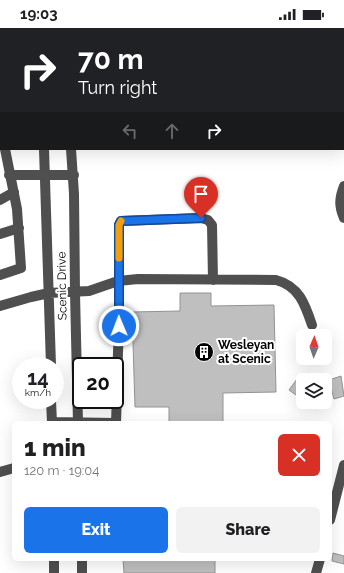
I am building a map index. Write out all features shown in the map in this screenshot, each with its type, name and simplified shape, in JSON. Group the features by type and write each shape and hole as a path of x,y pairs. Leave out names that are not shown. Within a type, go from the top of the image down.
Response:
{"street":[{"path":"0,275 21,268 14,192 5,150"},
{"name":"Scenic Drive","path":"44,150 51,357"},
{"name":"Scenic Drive","path":"71,150 74,175 74,293 78,421"},
{"path":"10,175 74,175"},
{"path":"344,186 339,206 344,218"},
{"path":"0,200 14,192"},
{"path":"118,357 119,225 121,221 126,219 201,218 208,220 212,225 213,280"},
{"path":"0,234 18,228"},
{"path":"0,306 49,293 74,293 89,291 118,281 276,280 287,283 299,296 312,325"},
{"path":"51,409 52,421"},
{"path":"116,409 116,421"},
{"path":"332,512 344,465"},
{"path":"0,472 12,469"},
{"path":"54,561 54,573"},
{"path":"82,561 82,573"},
{"path":"316,573 319,561"}],"building":[{"name":"Wesleyan at Scenic","path":"180,293 211,293 211,306 274,305 276,392 223,393 223,421 169,421 169,407 135,407 132,312 180,311"},
{"path":"341,376 344,396 334,399 332,391 332,379"},
{"path":"296,380 296,395 289,390"},
{"path":"333,553 344,556 344,564 332,561"},
{"path":"123,561 215,561 215,573 124,573"}],"slow traffic":[{"path":"119,258 119,225 121,221"}],"place":[{"name":"Wesleyan at Scenic","path":"204,352"}],"route":[{"path":"119,326 119,225 121,221 126,219 201,218"}]}
